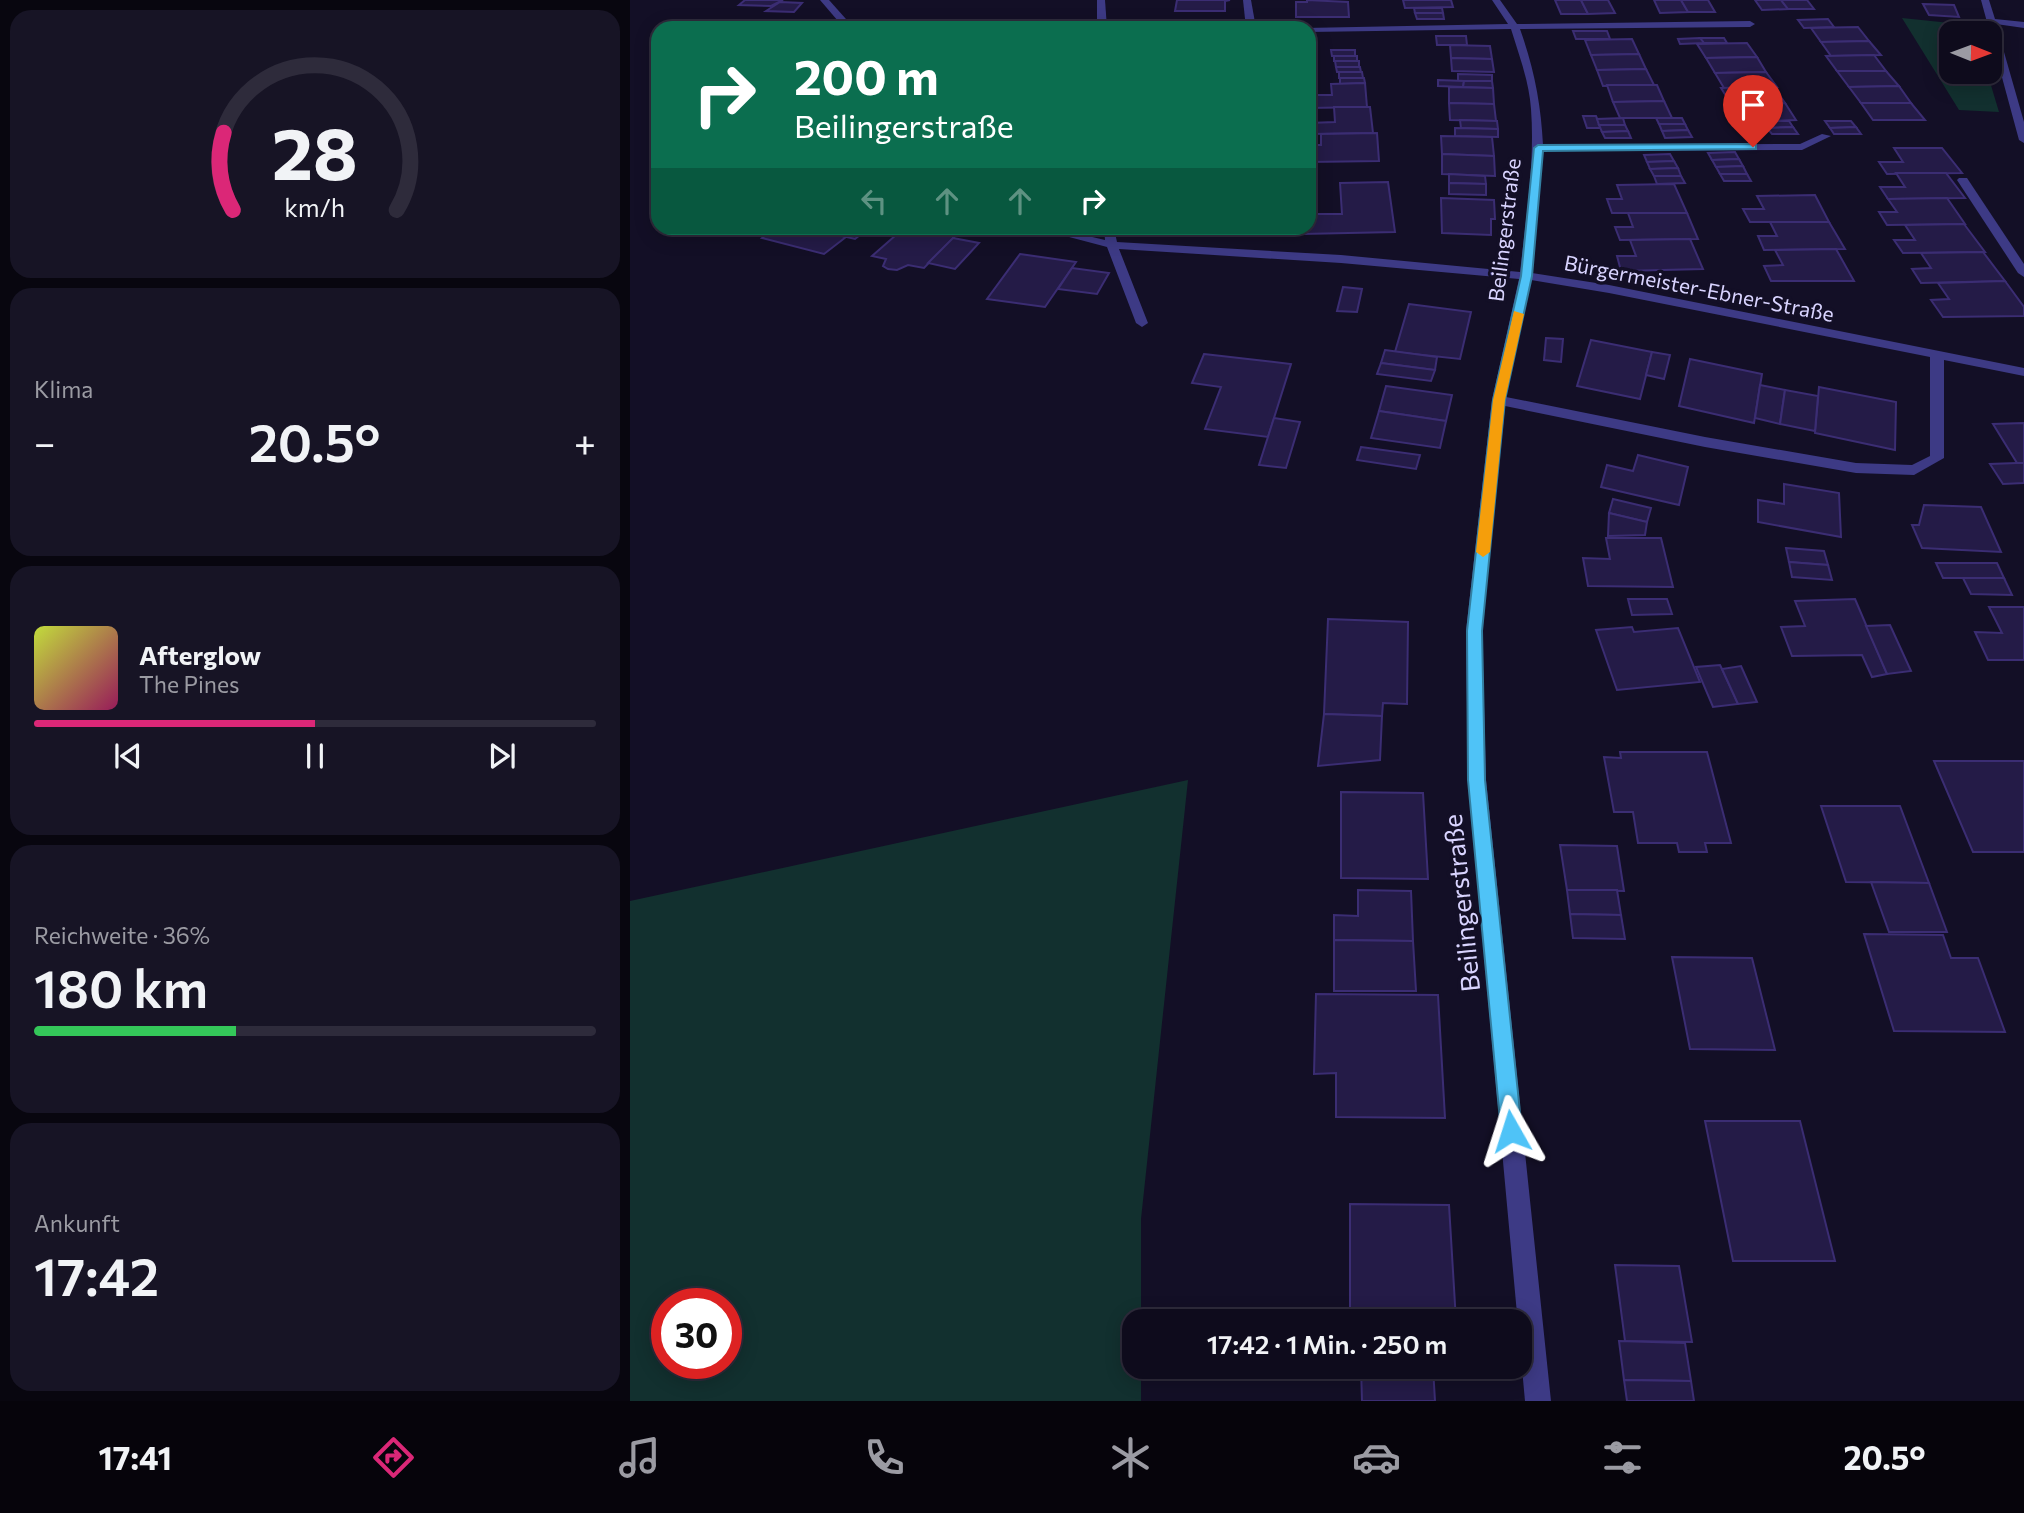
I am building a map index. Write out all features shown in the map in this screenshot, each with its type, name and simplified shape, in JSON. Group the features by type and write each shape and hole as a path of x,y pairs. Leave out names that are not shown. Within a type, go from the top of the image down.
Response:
{"street":[{"path":"824,0 843,21"},
{"path":"1101,0 1102,21"},
{"path":"1247,0 1250,21"},
{"name":"Beilingerstraße","path":"1496,0 1514,26 1528,66 1536,106 1538,148 1526,276 1499,400 1474,631 1477,780 1538,1401"},
{"path":"1985,0 1990,21"},
{"path":"2002,22 2024,25"},
{"path":"1316,29 1750,24"},
{"path":"2002,63 2024,140"},
{"name":"Beilingerstraße","path":"1538,148 1802,147 1826,136"},
{"path":"1963,180 2024,273"},
{"name":"Bürgermeister-Ebner-Straße","path":"1070,235 1112,245 1341,259 1526,276 1609,289 2024,372"},
{"path":"1110,235 1142,323"},
{"path":"1499,400 1705,442 1856,468 1914,470 1937,458 1937,355"}],"green space":[{"path":"1902,18 1939,22 1939,78"},
{"path":"1943,84 1991,84 1999,112 1959,110"},
{"path":"1188,780 1141,1219 1141,1309 1122,1309 1122,1379 1141,1379 1141,1401 630,1401 630,901"}],"building":[{"path":"745,0 783,0 771,6 739,5"},
{"path":"1177,0 1230,0 1225,1 1225,11 1175,11"},
{"path":"1403,0 1451,0 1453,7 1405,8"},
{"path":"1555,0 1581,0 1588,14 1561,14"},
{"path":"1581,0 1608,0 1615,13 1588,14"},
{"path":"1654,0 1681,0 1688,12 1660,13"},
{"path":"1681,0 1708,0 1715,12 1688,12"},
{"path":"1755,0 1781,0 1788,9 1762,10"},
{"path":"1781,0 1807,0 1814,9 1788,9"},
{"path":"780,2 802,3 794,12 766,11"},
{"path":"1296,2 1348,2 1349,17 1296,17"},
{"path":"1923,4 1954,5 1959,17 1929,15"},
{"path":"1414,8 1442,8 1443,13 1415,13"},
{"path":"1415,13 1443,13 1444,19 1417,19"},
{"path":"1828,19 1834,27 1804,28 1798,20"},
{"path":"1858,27 1869,41 1821,42 1811,28"},
{"path":"1573,31 1607,31 1610,39 1576,39"},
{"path":"1436,36 1466,36 1467,45 1437,45"},
{"path":"1700,38 1724,38 1727,43 1704,43"},
{"path":"1700,38 1704,43 1680,44 1678,39"},
{"path":"1632,39 1639,54 1591,55 1585,40"},
{"path":"1869,41 1881,55 1831,56 1821,42"},
{"path":"1747,43 1757,57 1706,58 1697,44"},
{"path":"1450,45 1490,46 1492,59 1451,58"},
{"path":"1331,50 1355,50 1355,56 1332,56"},
{"path":"1639,54 1646,69 1597,70 1591,55"},
{"path":"1874,55 1886,71 1837,71 1826,56"},
{"path":"1334,56 1357,56 1357,61 1334,61"},
{"path":"1757,57 1766,72 1715,73 1706,58"},
{"path":"1451,58 1492,59 1494,72 1452,71"},
{"path":"1335,61 1359,61 1359,67 1336,67"},
{"path":"1336,67 1360,67 1361,72 1337,72"},
{"path":"1646,69 1654,85 1603,86 1597,70"},
{"path":"1837,71 1886,71 1899,86 1849,87"},
{"path":"1339,72 1362,72 1363,78 1339,78"},
{"path":"1766,72 1777,87 1724,88 1715,73"},
{"path":"1458,74 1492,75 1492,81 1458,81"},
{"path":"1340,78 1364,78 1365,83 1340,84"},
{"path":"1438,80 1464,81 1463,87 1438,86"},
{"path":"1464,81 1492,81 1493,88 1463,87"},
{"path":"1365,83 1367,107 1316,108 1316,95 1332,95 1331,84"},
{"path":"1607,85 1657,85 1664,101 1613,102"},
{"path":"1899,86 1911,103 1861,103 1849,87"},
{"path":"1449,87 1493,88 1494,104 1449,103"},
{"path":"1774,87 1785,103 1731,104 1721,88"},
{"path":"1664,101 1672,118 1620,118 1613,102"},
{"path":"1449,103 1494,104 1496,121 1450,120"},
{"path":"1785,103 1796,120 1742,122 1731,104"},
{"path":"1861,103 1911,103 1925,120 1873,120"},
{"path":"1334,107 1370,107 1373,133 1316,134 1316,123 1335,122"},
{"path":"1583,116 1596,116 1601,128 1587,128"},
{"path":"1623,118 1625,125 1599,125 1597,119"},
{"path":"1656,118 1682,118 1685,124 1659,124"},
{"path":"1460,120 1497,121 1498,129 1461,128"},
{"path":"1764,121 1789,121 1793,127 1767,128"},
{"path":"1825,121 1851,121 1856,127 1830,128"},
{"path":"1659,124 1685,124 1688,130 1662,131"},
{"path":"1599,125 1625,125 1628,131 1602,132"},
{"path":"1793,127 1798,134 1772,134 1767,128"},
{"path":"1856,127 1861,134 1834,134 1830,128"},
{"path":"1455,128 1498,129 1498,137 1455,136"},
{"path":"1688,130 1692,137 1665,138 1662,131"},
{"path":"1628,131 1631,138 1605,138 1602,132"},
{"path":"1377,133 1379,161 1316,162 1316,145 1321,145 1321,134"},
{"path":"1441,136 1492,137 1494,156 1442,154"},
{"path":"1894,148 1942,148 1962,173 1887,174 1879,162 1903,162"},
{"path":"1735,152 1739,159 1712,160 1708,153"},
{"path":"1442,154 1494,156 1495,176 1442,174"},
{"path":"1670,154 1674,161 1647,162 1644,155"},
{"path":"1739,159 1743,166 1716,167 1712,160"},
{"path":"1674,161 1678,168 1650,169 1647,162"},
{"path":"1743,166 1747,174 1720,174 1716,167"},
{"path":"1678,168 1681,176 1654,176 1650,169"},
{"path":"1896,173 1946,173 1965,198 1888,199 1880,187 1905,187"},
{"path":"1449,174 1485,176 1486,184 1449,183"},
{"path":"1720,174 1747,174 1751,181 1724,181"},
{"path":"1654,176 1681,176 1685,183 1657,184"},
{"path":"1388,182 1395,232 1316,234 1316,214 1342,214 1340,183"},
{"path":"1449,183 1486,184 1486,195 1449,194"},
{"path":"1674,184 1687,213 1612,213 1607,199 1622,199 1617,185"},
{"path":"1815,195 1829,222 1750,222 1743,209 1764,209 1757,196"},
{"path":"1441,198 1494,200 1495,219 1491,219 1491,235 1442,233"},
{"path":"1947,198 1965,224 1887,225 1879,212 1897,212 1888,199"},
{"path":"1628,213 1687,213 1698,239 1620,240 1615,227 1633,227"},
{"path":"1770,222 1829,222 1845,249 1764,250 1758,236 1777,236"},
{"path":"1964,224 1985,252 1903,253 1894,240 1915,240 1905,225"},
{"path":"766,235 846,237 824,254 762,238"},
{"path":"838,235 860,235 855,239"},
{"path":"896,235 956,235 924,268 908,265 897,270 888,269 883,266 886,259 872,256"},
{"path":"953,238 979,243 955,269 928,263"},
{"path":"1690,239 1703,269 1621,271 1617,256 1636,256 1630,240"},
{"path":"1836,249 1854,281 1771,281 1764,266 1783,265 1775,250"},
{"path":"1983,252 2005,281 1921,283 1912,269 1931,268 1921,253"},
{"path":"1020,254 1076,262 1045,307 987,299"},
{"path":"1072,268 1109,273 1097,294 1058,289"},
{"path":"2005,281 2024,307 2024,316 1943,317 1931,300 1949,299 1938,283"},
{"path":"1343,287 1362,289 1357,312 1337,311"},
{"path":"1409,304 1471,312 1460,359 1395,352"},
{"path":"1546,338 1563,339 1561,362 1544,360"},
{"path":"1591,340 1652,352 1640,399 1577,386"},
{"path":"1385,350 1437,357 1435,370 1381,363"},
{"path":"1652,352 1670,355 1664,379 1646,375"},
{"path":"1204,354 1291,364 1268,437 1205,429 1221,387 1192,383"},
{"path":"1690,359 1762,374 1754,423 1679,406"},
{"path":"1381,363 1435,370 1431,381 1377,374"},
{"path":"1760,385 1785,390 1780,424 1755,418"},
{"path":"1386,386 1452,395 1446,421 1379,411"},
{"path":"1819,387 1896,402 1895,450 1815,433"},
{"path":"1785,390 1818,396 1815,431 1780,424"},
{"path":"1379,411 1446,421 1440,448 1371,438"},
{"path":"1274,418 1300,422 1286,468 1259,465"},
{"path":"2024,423 2024,463 2017,463 1993,424"},
{"path":"1361,447 1420,455 1416,469 1357,460"},
{"path":"1638,455 1688,467 1679,505 1601,487 1607,465 1633,471"},
{"path":"2024,463 2024,483 2003,484 1990,464"},
{"path":"1784,484 1839,493 1841,537 1758,522 1758,500 1784,504"},
{"path":"1613,499 1651,508 1647,522 1609,513"},
{"path":"1924,505 1981,507 2001,552 1922,548 1912,525 1919,525"},
{"path":"1609,513 1647,522 1645,535 1608,536"},
{"path":"1606,538 1661,538 1673,587 1588,586 1583,558 1610,559"},
{"path":"1786,548 1824,551 1828,565 1789,562"},
{"path":"1789,562 1828,565 1832,580 1792,577"},
{"path":"1936,563 1997,563 2004,578 1943,578"},
{"path":"1963,578 2004,578 2012,595 1971,594"},
{"path":"1628,599 1667,599 1672,614 1632,615"},
{"path":"1855,599 1887,674 1872,677 1862,655 1792,656 1781,627 1805,626 1795,601"},
{"path":"1989,607 2024,607 2024,660 1988,660 1975,632 2002,633"},
{"path":"1328,619 1408,622 1407,704 1383,703 1382,716 1324,714"},
{"path":"1890,625 1911,671 1887,674 1866,626"},
{"path":"1632,627 1634,632 1678,628 1700,682 1617,690 1596,630"},
{"path":"1720,665 1738,704 1713,707 1696,667"},
{"path":"1741,666 1757,702 1738,704 1722,669"},
{"path":"1324,714 1382,716 1380,760 1318,766"},
{"path":"1620,752 1707,752 1731,843 1705,843 1707,852 1679,852 1677,843 1638,843 1633,812 1614,812 1604,757 1621,758"},
{"path":"1934,761 2024,761 2024,852 1973,852"},
{"path":"1341,792 1423,793 1428,879 1341,878"},
{"path":"1821,806 1900,806 1929,883 1846,882"},
{"path":"1560,845 1617,846 1624,891 1567,890"},
{"path":"1871,882 1929,883 1947,932 1889,932"},
{"path":"1358,890 1411,891 1413,941 1334,940 1334,915 1358,916"},
{"path":"1567,890 1617,890 1621,915 1570,914"},
{"path":"1570,914 1621,915 1625,939 1573,938"},
{"path":"1864,934 1943,935 1951,958 1978,958 2005,1032 1894,1031"},
{"path":"1334,940 1413,941 1416,991 1334,991"},
{"path":"1672,957 1752,958 1775,1050 1690,1049"},
{"path":"1316,994 1438,995 1445,1118 1336,1117 1336,1073 1314,1074"},
{"path":"1705,1121 1800,1121 1835,1261 1733,1261"},
{"path":"1350,1204 1449,1205 1455,1309 1350,1309"},
{"path":"1615,1265 1679,1266 1692,1342 1625,1341"},
{"path":"1619,1341 1685,1343 1691,1381 1624,1380"},
{"path":"1361,1379 1434,1379 1435,1401 1362,1401"},
{"path":"1624,1380 1691,1381 1694,1401 1627,1401"}],"slow traffic":[{"path":"1483,552 1499,400 1518,314"}],"route":[{"path":"1511,1131 1477,780 1474,631 1499,400 1526,276 1538,148 1753,147"}]}
